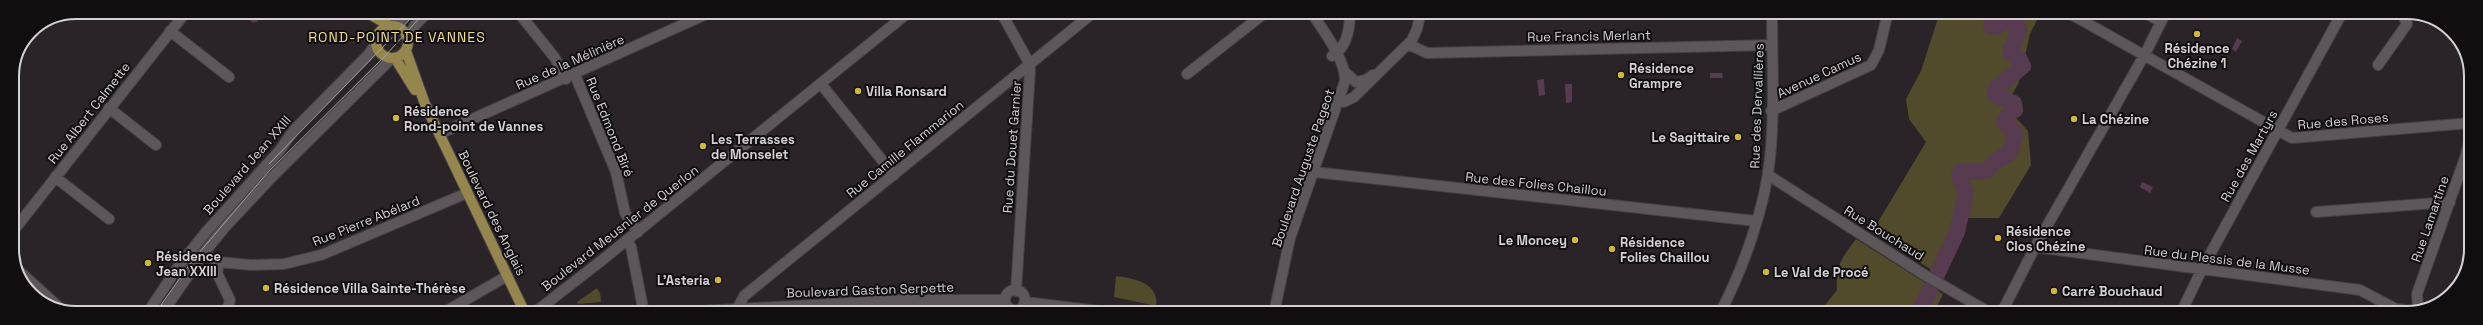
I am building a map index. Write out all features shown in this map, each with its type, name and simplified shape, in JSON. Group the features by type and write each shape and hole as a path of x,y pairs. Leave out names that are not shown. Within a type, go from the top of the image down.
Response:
{"main road":[{"path":"369,19 378,38 380,53 394,58 406,51 408,39 403,30 380,19"},
{"path":"378,38 393,26"},
{"name":"Boulevard des Anglais","path":"406,51 425,104 522,306"},
{"name":"Boulevard des Anglais","path":"394,58 425,104"}],"street":[{"name":"Rue Albert Calmette","path":"19,224 180,19"},
{"path":"393,26 394,19"},
{"path":"393,26 400,19"},
{"path":"408,39 415,25 421,19"},
{"name":"Rue Edmond Biré","path":"524,19 570,77 616,172 625,213 638,232"},
{"name":"Rue de la Mélinière","path":"439,134 570,77 696,19"},
{"name":"Boulevard Meusnier de Querlon","path":"543,306 638,232 900,19"},
{"name":"Rue du Douet Garnier","path":"1005,19 1029,66 1016,291"},
{"name":"Rue Camille Flammarion","path":"738,306 744,296 1086,19"},
{"path":"1187,74 1257,19"},
{"path":"1314,19 1347,78 1356,82 1366,80 1384,67"},
{"path":"1335,56 1350,30 1350,19"},
{"path":"1340,101 1348,101 1354,97 1408,44 1418,29 1420,19"},
{"name":"Rue des Dervallières","path":"1723,306 1736,276 1756,221 1768,175 1771,111 1772,19"},
{"name":"Avenue Camus","path":"1771,111 1871,65 1879,50 1886,19"},
{"name":"Rue des Roses","path":"2080,19 2279,129 2292,138 2464,124"},
{"path":"2007,306 2035,247 2163,19"},
{"name":"Rue des Martyrs","path":"2184,306 2202,270 2339,19"},
{"path":"2378,64 2407,24 2405,19"},
{"path":"170,31 228,77"},
{"name":"Boulevard Jean XXIII","path":"152,306 174,273 206,232 280,150 293,131 369,54 378,38"},
{"path":"1328,44 1344,41"},
{"name":"Rue Francis Merlant","path":"1408,44 1427,53 1772,45"},
{"name":"Boulevard Jean XXIII","path":"167,306 203,254 270,178 394,58"},
{"name":"Boulevard Auguste Pageot","path":"1275,306 1290,238 1347,78"},
{"path":"821,84 894,175"},
{"path":"109,108 156,145"},
{"name":"Rue Lamartine","path":"2418,305 2417,294 2464,166"},
{"name":"Rue des Folies Chaillou","path":"1314,172 1756,221"},
{"name":"Rue Bouchaud","path":"1768,175 1923,274 1977,306"},
{"path":"55,177 108,219"},
{"name":"Rue Pierre Abélard","path":"203,254 219,262 251,265 284,264 321,255 468,193"},
{"path":"2316,212 2450,202"},
{"path":"627,240 631,247 643,306"},
{"name":"Rue du Plessis de la Musse","path":"2035,247 2360,290 2390,306"},
{"path":"219,262 217,273 230,300 228,306"},
{"path":"455,306 507,276"},
{"path":"28,279 51,300"},
{"path":"1008,306 1005,300 1009,293 1016,291 1022,293 1025,302"},
{"name":"Boulevard Gaston Serpette","path":"791,306 902,300 1005,300"},
{"path":"1022,306 1025,302"},
{"path":"1025,302 1058,306"}],"shaded area":[{"path":"250,19 258,19 254,23"},
{"path":"1938,19 2038,19 2030,34 2019,82 2006,107 2028,131 2031,165 1999,218 1968,218 1938,274 1872,232 1926,142 1909,119 1906,99 1921,71"},
{"path":"2237,38 2242,41 2236,52 2232,49"},
{"path":"1710,73 1722,73 1723,78 1710,78"},
{"path":"1544,79 1545,95 1539,96 1537,80"},
{"path":"1565,84 1572,84 1572,102 1566,103"},
{"path":"2142,182 2153,187 2150,193 2140,187"},
{"path":"1856,239 1943,294 1937,306 1821,306 1826,304 1837,290 1838,269 1847,251"},
{"path":"1116,276 1137,280 1150,287 1156,298 1156,306 1114,297"},
{"path":"597,288 600,293 601,302 578,304 577,302"}],"waterway":[{"name":"La Chézine","path":"1922,306 1957,232 1966,193 1959,175 1961,171 1979,172 1987,170 1997,160 2009,154 2016,134 2004,123 2008,115 2015,110 2014,103 1995,95 1996,88 2023,66 2019,58 2010,53 2019,29 2015,23 2008,20 1996,27 1991,26 1992,19"}],"tram line":[{"path":"269,164 410,19"},
{"path":"160,306 192,261 268,172 385,56 419,19"}],"place":[{"name":"Résidence Chézine 1","path":"2197,34"},
{"name":"Résidence Grampre","path":"1621,75"},
{"name":"Villa Ronsard","path":"858,91"},
{"name":"Résidence Rond-point de Vannes","path":"396,118"},
{"name":"La Chézine","path":"2074,119"},
{"name":"Le Sagittaire","path":"1738,137"},
{"name":"Les Terrasses de Monselet","path":"703,146"},
{"name":"Résidence Clos Chézine","path":"1998,238"},
{"name":"Le Moncey","path":"1575,240"},
{"name":"Résidence Folies Chaillou","path":"1612,249"},
{"name":"Résidence Jean XXIII","path":"148,263"},
{"name":"Le Val de Procé","path":"1766,272"},
{"name":"L'Asteria","path":"718,280"},
{"name":"Résidence Villa Sainte-Thérèse","path":"266,288"},
{"name":"Carré Bouchaud","path":"2054,291"}],"district":[{"name":"ROND-POINT DE VANNES","path":"397,37"}]}
